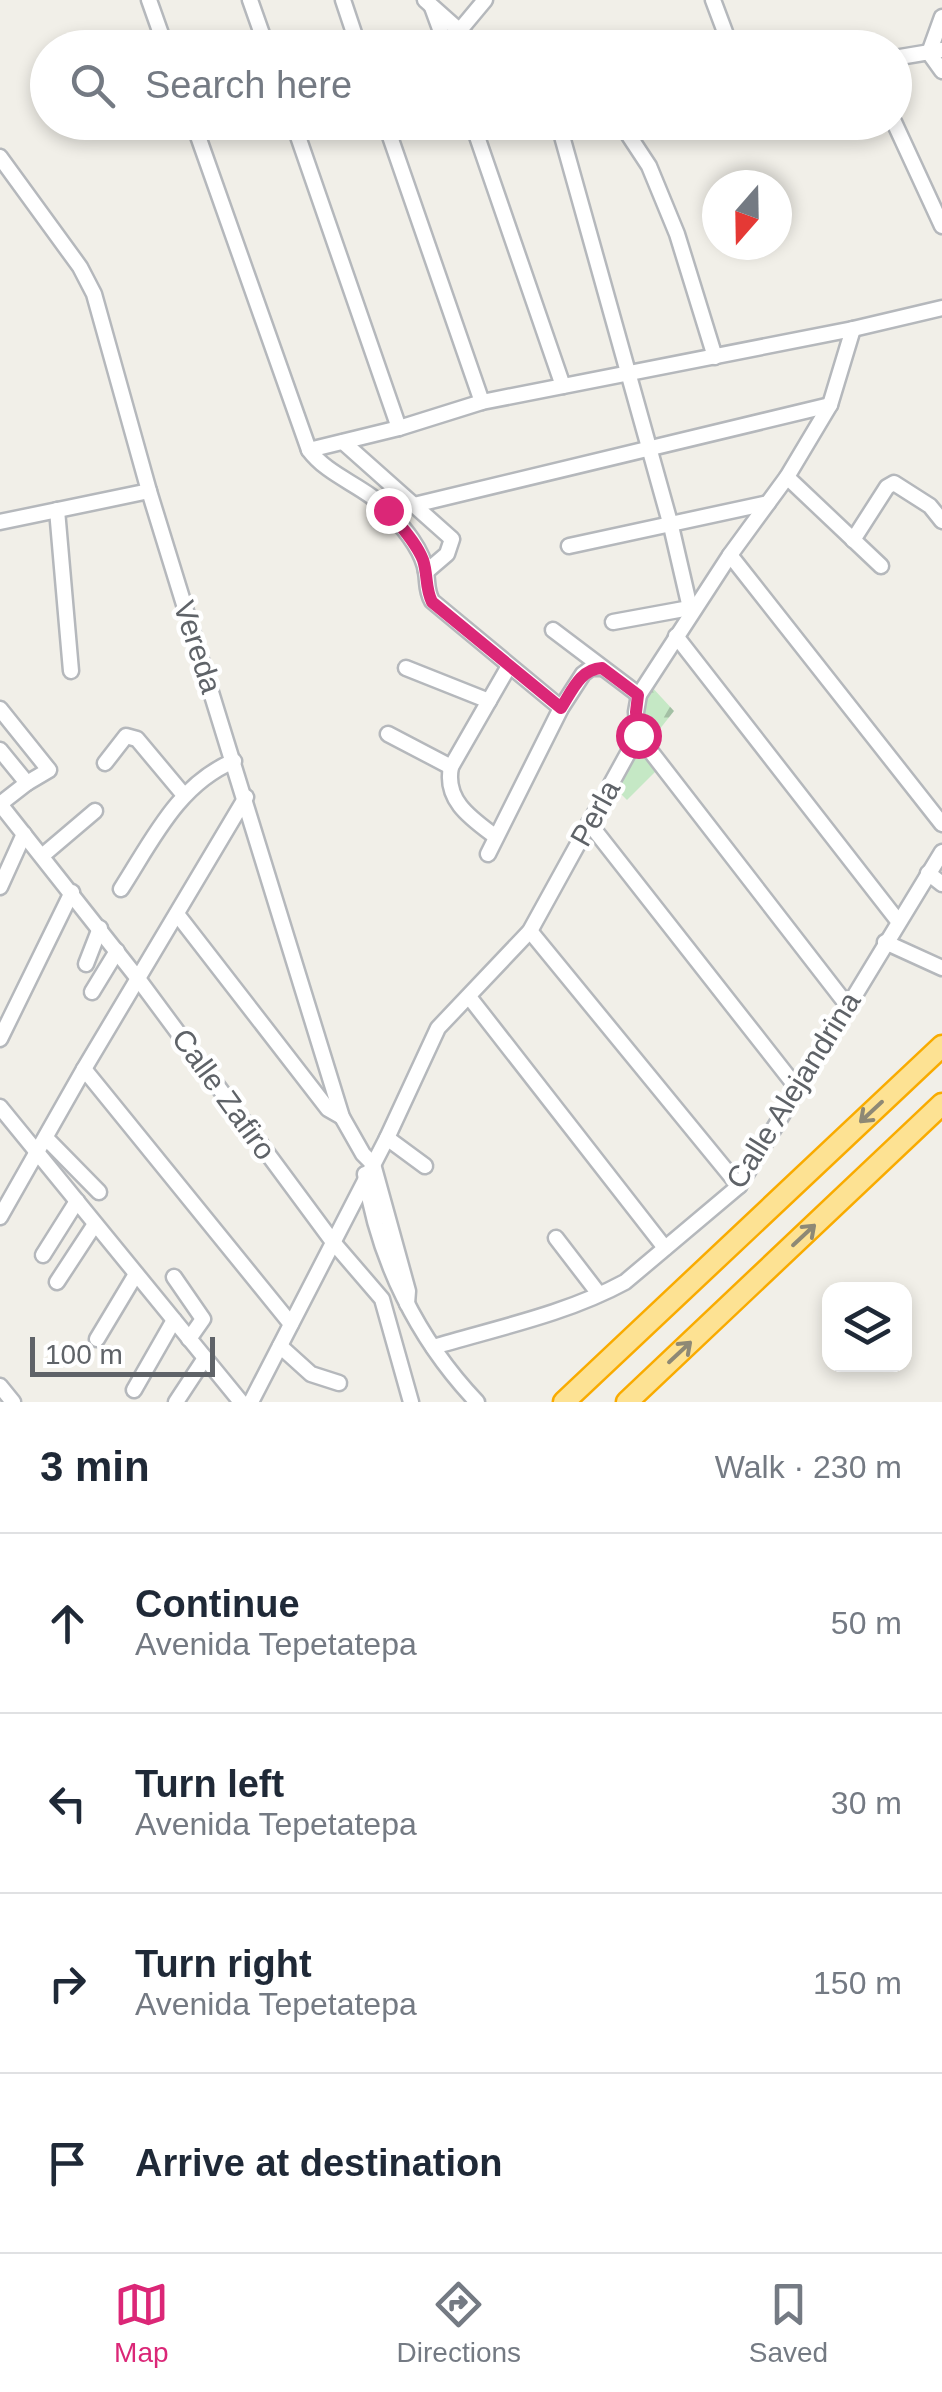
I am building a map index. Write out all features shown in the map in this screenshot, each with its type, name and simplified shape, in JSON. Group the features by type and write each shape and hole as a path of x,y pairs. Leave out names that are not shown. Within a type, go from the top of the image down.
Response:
{"highway":[{"path":"564,1402 942,1046"},
{"path":"626,1402 942,1104"}],"street":[{"path":"149,0 160,30"},
{"path":"250,0 261,30"},
{"path":"343,0 354,30"},
{"path":"429,3 460,30 484,0"},
{"path":"716,7 729,0"},
{"path":"429,3 439,30"},
{"path":"942,17 936,52 942,71"},
{"path":"199,140 309,450 319,463 360,487 388,510 421,554 426,590 432,602 561,708"},
{"path":"299,140 400,428"},
{"path":"391,140 482,402"},
{"path":"478,140 563,386"},
{"path":"563,140 693,608"},
{"path":"632,140 649,166 677,234 715,357"},
{"path":"902,140 942,226"},
{"name":"Vereda","path":"0,157 80,267 94,294 148,491 342,1117 368,1159 405,1296"},
{"path":"309,450 400,428 482,402 942,308"},
{"path":"553,630 638,695 693,608 786,477 830,405 853,329"},
{"path":"414,505 830,405"},
{"path":"343,442 452,539 447,554 426,572"},
{"path":"786,477 881,566"},
{"path":"853,540 894,483 930,506 942,521"},
{"path":"0,522 148,491"},
{"path":"569,546 768,503"},
{"path":"57,510 70,671"},
{"path":"730,555 942,824"},
{"path":"614,622 693,608"},
{"path":"676,636 898,921"},
{"path":"496,837 466,814 452,794 448,780 451,766 510,666"},
{"path":"406,668 489,701"},
{"path":"488,854 561,708 583,674 591,668 602,668"},
{"name":"Perla","path":"250,1402 366,1180 368,1159 387,1138 438,1028 530,931 638,735 638,695"},
{"path":"0,709 49,770 0,804"},
{"path":"388,734 451,766"},
{"path":"638,735 847,1005"},
{"path":"105,763 126,736 138,739 184,794"},
{"path":"0,750 28,782"},
{"path":"121,889 184,794 218,768 234,762"},
{"path":"0,1217 84,1068 246,798"},
{"name":"Calle Zafiro","path":"0,804 118,951 333,1242 382,1299 411,1402"},
{"path":"42,856 95,810"},
{"path":"589,823 796,1088"},
{"path":"0,886 24,834"},
{"name":"Calle Alejandrina","path":"433,1347 544,1315 625,1282 738,1186 942,852"},
{"path":"928,873 942,884"},
{"path":"0,1039 72,892"},
{"path":"176,914 328,1110 342,1117"},
{"path":"86,964 100,928"},
{"path":"530,931 738,1186"},
{"path":"886,942 942,968"},
{"path":"92,992 118,951"},
{"path":"470,998 665,1248"},
{"path":"84,1068 291,1324"},
{"path":"0,1107 241,1402"},
{"path":"46,1138 99,1192"},
{"path":"387,1138 425,1166"},
{"name":"Vereda","path":"366,1180 405,1296 448,1372 477,1402"},
{"path":"43,1255 77,1201"},
{"path":"57,1282 95,1224"},
{"path":"556,1238 599,1294"},
{"path":"97,1339 136,1274"},
{"path":"174,1277 203,1319 190,1339"},
{"path":"382,1299 405,1296"},
{"path":"134,1390 174,1320"},
{"path":"280,1346 311,1374 339,1383"},
{"path":"176,1402 205,1358"},
{"path":"0,1386 13,1402"}],"green space":[{"path":"650,685 674,711 648,744 640,715"},
{"path":"638,739 660,767 627,800 613,786"}],"route":[{"path":"388,510 421,554 426,590 432,602 561,708 583,674 591,668 602,668 638,695 638,735"}]}
